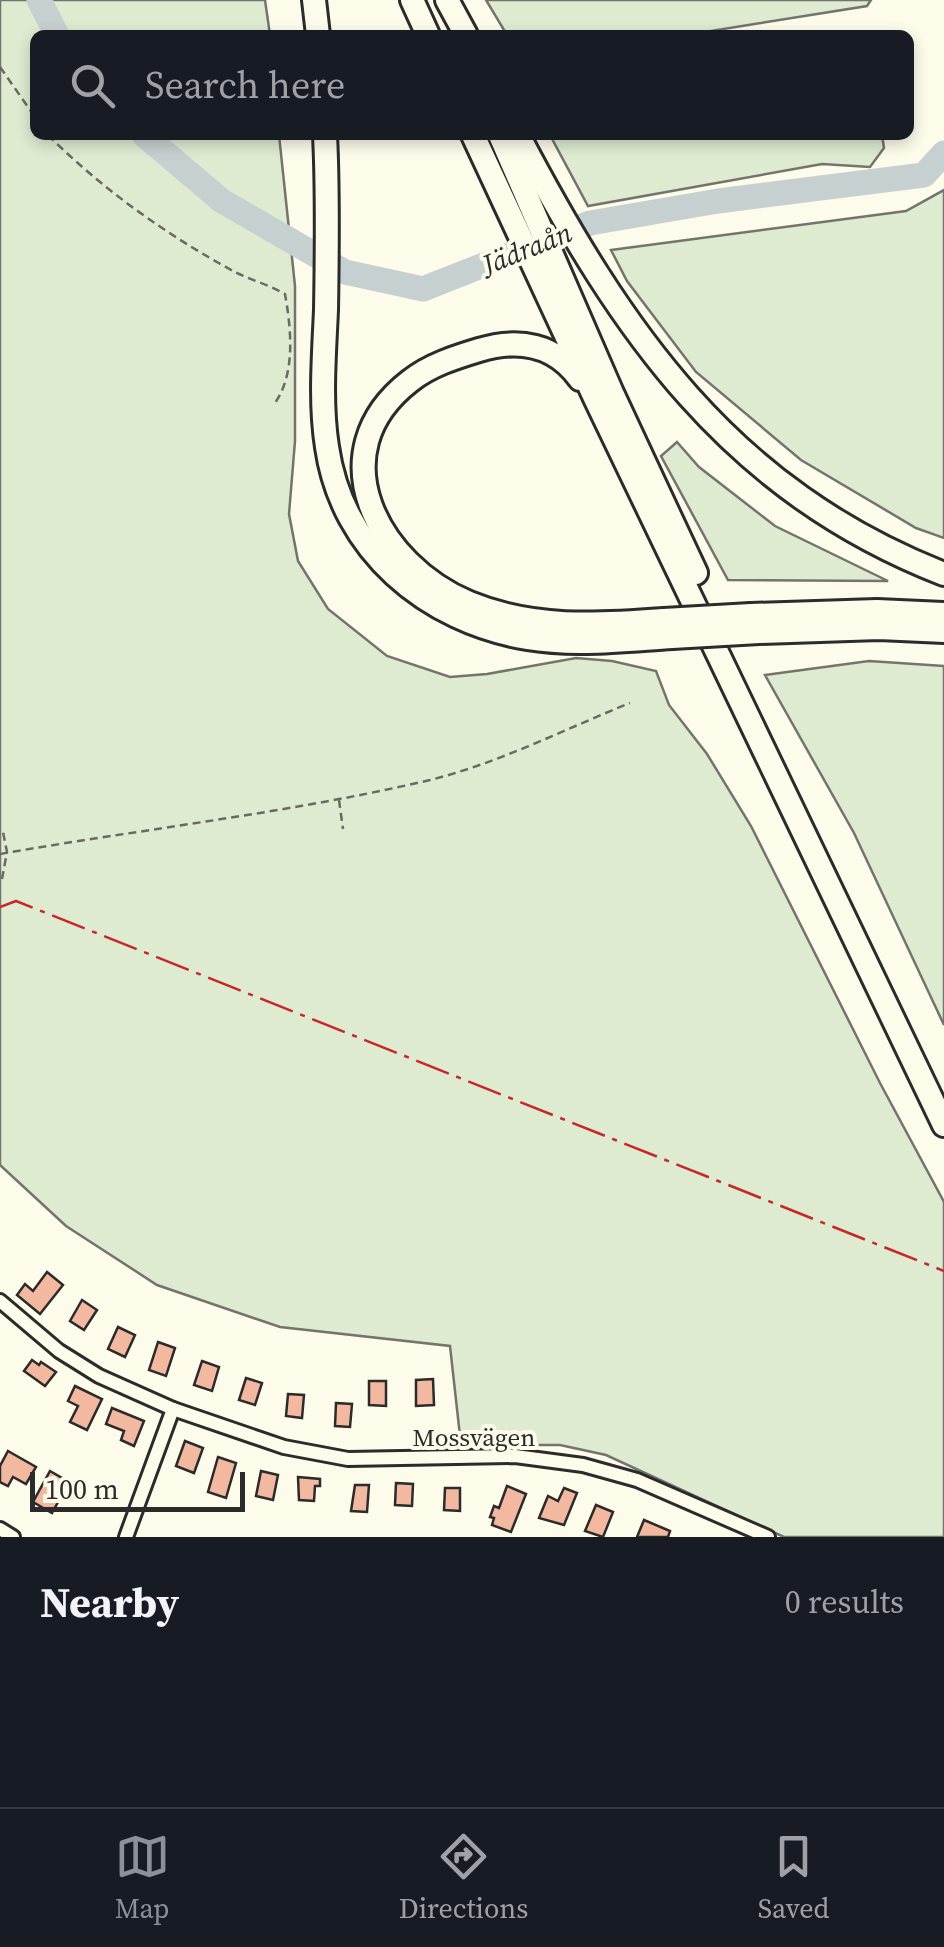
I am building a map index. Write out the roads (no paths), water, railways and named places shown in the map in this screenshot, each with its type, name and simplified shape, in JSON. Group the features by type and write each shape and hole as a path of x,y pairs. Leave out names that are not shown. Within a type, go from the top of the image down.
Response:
{"highway":[{"path":"314,0 317,30"},
{"path":"412,0 426,30"},
{"path":"445,0 456,30"},
{"path":"445,0 463,30"},
{"path":"326,140 324,415 336,488 356,530 395,577 422,599 493,631 566,641 877,611 944,614"},
{"path":"478,140 600,279 672,380 747,456 791,492 836,520 944,574"},
{"path":"502,140 529,202 596,400 944,1126"},
{"path":"519,140 529,202"},
{"path":"556,289 944,1090"},
{"path":"596,400 575,371 555,353 539,346 505,344 485,348 431,368 410,380 392,398 370,438 365,479 368,503 387,542 406,563 466,602 498,613 568,624 668,629"},
{"path":"755,623 944,631"}],"street":[{"name":"Mossvägen","path":"0,1301 59,1351 99,1376 173,1409 284,1447 348,1460 515,1456 584,1465 637,1480 768,1537"},
{"path":"126,1537 173,1409"},
{"path":"0,1529 14,1537"}],"waterway":[{"name":"Jädraån","path":"39,0 54,30"},
{"name":"Jädraån","path":"150,140 222,201 345,272 423,289 590,223 718,201 924,175 944,153"}]}
